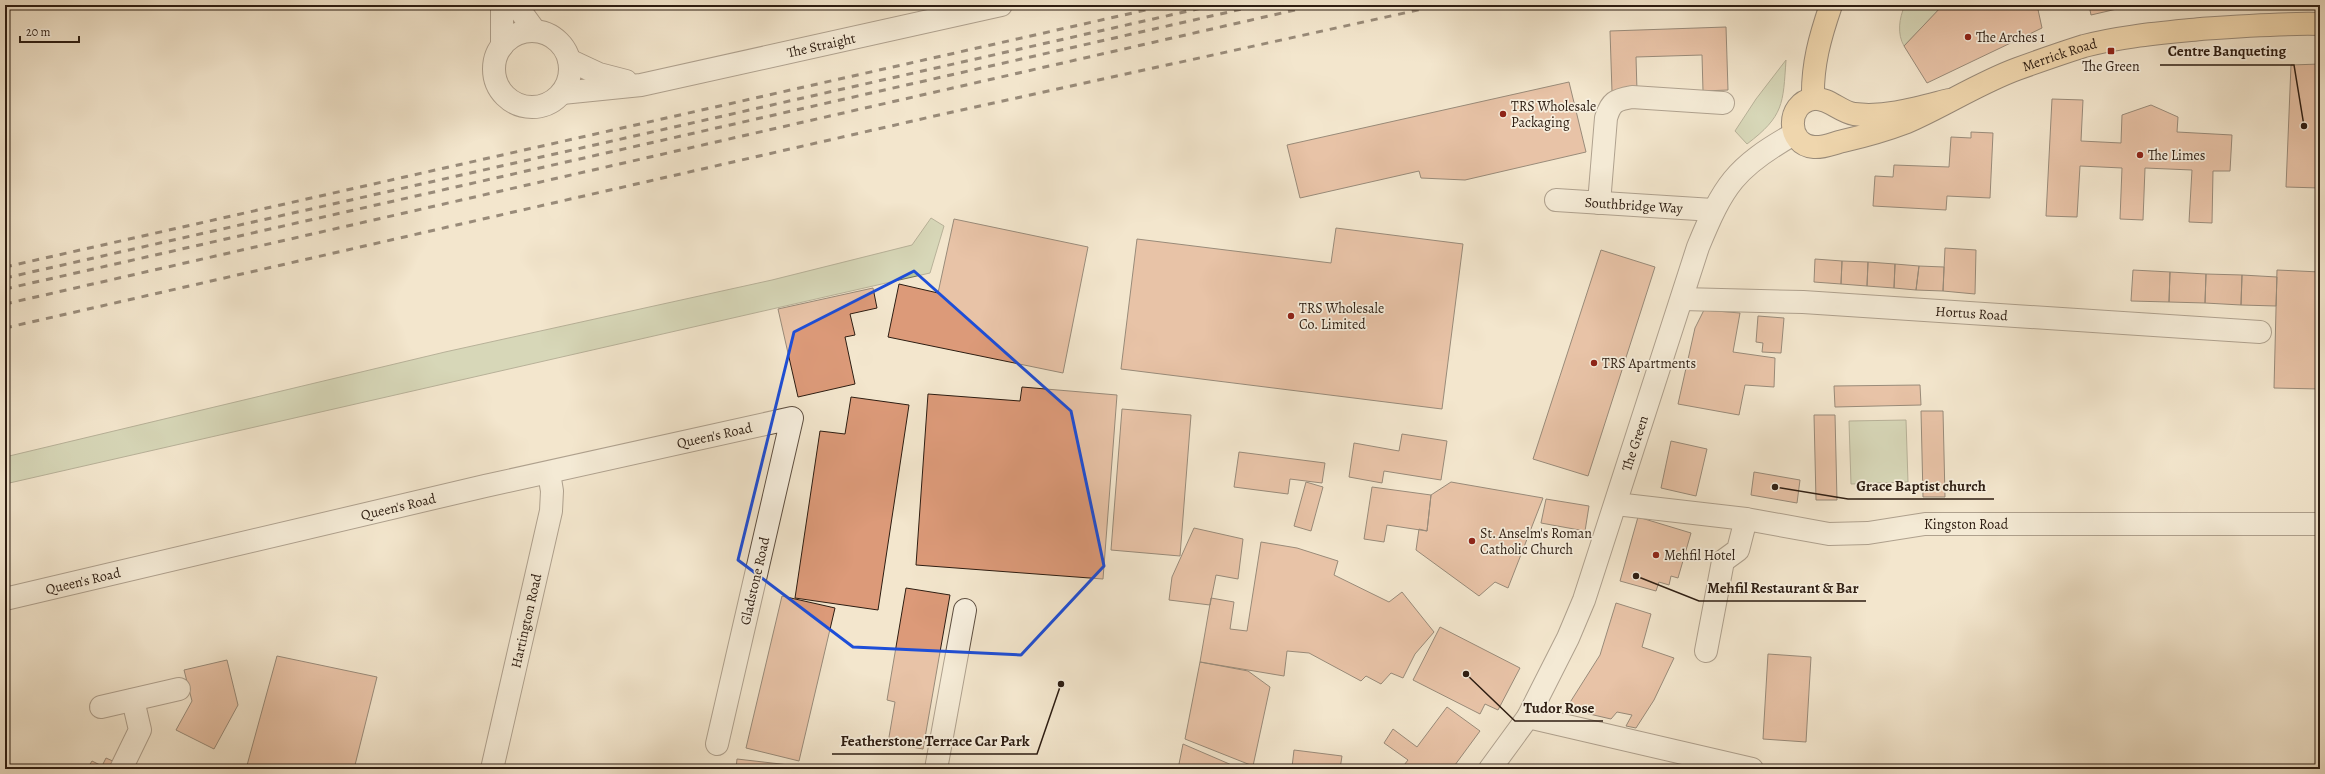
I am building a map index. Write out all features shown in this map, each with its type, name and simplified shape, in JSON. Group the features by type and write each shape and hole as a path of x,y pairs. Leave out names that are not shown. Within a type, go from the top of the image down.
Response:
{"main road":[{"path":"1813,99 1812,77 1815,54 1831,5"},
{"name":"Merrick Road","path":"1832,143 1868,135 1901,124 2016,69 2085,46 2168,32 2288,23 2320,24"},
{"path":"1813,99 1826,100 1836,107 1841,120 1839,132 1832,143 1813,147 1800,143 1794,134 1792,123 1795,112 1803,103 1813,99"},
{"name":"Merrick Road","path":"1836,107 1852,114 1871,116 1906,111 1949,100"}],"street":[{"path":"502,5 502,46 496,58 494,71 497,83 504,94 512,101 522,106 533,107 544,105 562,93 570,71 569,60 565,50 558,41 548,35 536,31 517,35 502,46"},
{"path":"516,5 536,31"},
{"name":"The Straight","path":"562,93 641,85 1001,5"},
{"name":"The Straight","path":"569,60 599,74 641,85"},
{"path":"1599,203 1606,118 1610,106 1620,99 1632,98 1723,103"},
{"name":"The Green","path":"1490,769 1528,717 1568,638 1584,600 1698,247 1713,210 1738,172 1767,149 1794,134"},
{"name":"Southbridge Way","path":"1556,200 1713,210"},
{"name":"Hortus Road","path":"1682,299 1802,302 2260,332"},
{"name":"Queen's Road","path":"5,599 486,486 792,418"},
{"name":"Gladstone Road","path":"718,744 792,418"},
{"name":"Hartington Road","path":"492,769 551,511 552,491 548,473"},
{"name":"Kingston Road","path":"1616,504 1746,519 1829,534 1868,533 1924,524 2320,524"},
{"path":"1706,651 1723,561 1738,550 1746,519"},
{"path":"936,769 965,610"},
{"path":"101,707 179,689"},
{"path":"121,769 140,730 133,700"},
{"path":"1528,717 1752,769"}],"highlighted area":[{"path":"914,271 1071,411 1104,566 1021,655 853,647 738,560 794,332"}],"green space":[{"path":"1905,5 1943,5 1904,46 1900,36 1900,26 1901,15"},
{"path":"1786,60 1782,99 1775,117 1747,144 1735,131 1756,99"},
{"path":"931,218 944,226 930,273 5,484 5,457 445,352 772,280 912,245"},
{"path":"1906,420 1908,482 1851,484 1849,421"}],"building":[{"name":"The Arches 1","path":"1943,5 2037,5 2042,28 1927,83 1904,46"},
{"path":"2089,5 2134,5 2091,15"},
{"path":"1726,27 1728,90 1703,91 1702,55 1636,57 1637,91 1612,92 1610,31"},
{"path":"2320,64 2320,188 2286,187 2291,65"},
{"name":"TRS Wholesale Packaging","path":"1569,82 1586,152 1465,180 1421,178 1419,171 1300,198 1287,145"},
{"name":"The Limes","path":"2052,99 2083,100 2081,141 2121,143 2122,115 2151,105 2178,117 2177,132 2232,135 2230,171 2213,171 2212,223 2189,222 2192,170 2145,168 2143,220 2120,219 2122,168 2080,166 2077,217 2046,216"},
{"path":"1971,132 1993,133 1990,198 1947,196 1946,210 1873,206 1875,176 1893,177 1894,165 1949,167 1951,137 1971,138"},
{"path":"954,219 1088,247 1063,373 888,337 899,284 938,293"},
{"name":"TRS Wholesale Co. Limited","path":"1336,228 1463,244 1442,409 1121,369 1137,239 1331,263"},
{"path":"1945,248 1976,250 1975,294 1943,291"},
{"name":"TRS Apartments","path":"1601,250 1655,267 1588,476 1533,459"},
{"path":"1815,259 1842,261 1841,284 1814,282"},
{"path":"1842,261 1868,262 1867,286 1841,284"},
{"path":"1868,262 1895,264 1894,288 1867,286"},
{"path":"1895,264 1919,266 1916,290 1894,288"},
{"path":"1919,266 1944,267 1943,291 1916,290"},
{"path":"2133,270 2170,272 2169,302 2131,301"},
{"path":"2277,270 2320,272 2320,389 2274,388"},
{"path":"2170,272 2206,274 2205,303 2169,302"},
{"path":"2206,274 2242,275 2241,305 2205,303"},
{"path":"2242,275 2277,277 2276,306 2241,305"},
{"path":"873,288 877,308 850,314 855,335 845,337 855,384 798,397 778,309"},
{"path":"1704,310 1740,313 1733,352 1775,358 1774,387 1745,385 1739,415 1678,404 1695,328"},
{"path":"1758,316 1784,318 1781,353 1762,352 1763,343 1756,342"},
{"path":"1920,385 1921,405 1835,407 1834,386"},
{"path":"1022,387 1117,395 1103,579 916,565 928,394 1020,401"},
{"path":"851,397 909,405 878,610 795,598 820,431 845,434"},
{"path":"1122,409 1191,415 1180,556 1111,550"},
{"path":"1921,411 1943,411 1945,497 1923,497"},
{"path":"1814,415 1835,415 1837,500 1816,500"},
{"path":"1402,434 1447,441 1441,480 1384,471 1382,483 1349,477 1354,443 1399,451"},
{"path":"1671,441 1707,449 1696,496 1661,488"},
{"path":"1239,452 1325,463 1322,483 1290,479 1288,494 1234,487"},
{"path":"1754,472 1800,480 1797,503 1751,495"},
{"path":"1306,482 1323,487 1311,531 1294,526"},
{"name":"St. Anselm's Roman Catholic Church","path":"1451,482 1543,498 1508,588 1495,582 1479,596 1416,550 1419,529 1427,531 1431,495"},
{"path":"1372,487 1431,495 1427,531 1387,525 1384,542 1364,539"},
{"path":"1546,499 1589,506 1585,531 1541,523"},
{"name":"Mehfil Hotel","path":"1638,517 1691,533 1678,578 1671,576 1669,585 1659,582 1656,591 1620,581"},
{"path":"1194,528 1243,539 1238,579 1216,575 1210,605 1169,600 1172,577"},
{"path":"1261,542 1297,548 1338,561 1334,575 1389,602 1402,592 1434,632 1415,654 1403,678 1391,673 1381,684 1366,676 1361,681 1309,653 1287,651 1284,676 1200,662 1211,598 1234,602 1230,629 1247,631"},
{"path":"906,588 950,595 923,749 888,743 895,702 887,700"},
{"path":"782,596 835,608 799,761 746,748"},
{"path":"1616,603 1651,614 1642,647 1674,658 1654,700 1636,728 1626,726 1632,715 1617,712 1611,719 1572,710 1569,704 1600,655"},
{"path":"1440,627 1520,668 1498,710 1485,704 1480,714 1413,680"},
{"path":"1768,654 1811,657 1806,742 1763,739"},
{"path":"277,656 377,677 354,769 246,769"},
{"path":"227,660 238,705 214,749 176,730 192,701 184,670"},
{"path":"1200,662 1248,671 1270,687 1253,766 1185,739"},
{"path":"1447,707 1480,731 1452,769 1401,769 1408,760 1384,743 1393,729 1417,747"},
{"path":"1183,744 1241,769 1178,769"},
{"path":"1294,750 1342,756 1340,769 1292,767"},
{"path":"106,758 115,762 111,769 87,769 92,761 102,766"},
{"path":"737,759 824,769 736,769"}],"railway":[{"path":"5,267 1168,5"},
{"path":"5,278 1215,5"},
{"path":"5,289 1260,5"},
{"path":"5,304 1317,5"},
{"path":"5,328 939,115 1441,5"}],"place":[{"name":"The Arches 1","path":"1968,37"},
{"name":"The Green","path":"2111,51"},
{"name":"TRS Wholesale Packaging","path":"1503,114"},
{"name":"Centre Banqueting","path":"2304,126"},
{"name":"The Limes","path":"2140,155"},
{"name":"TRS Wholesale Co. Limited","path":"1291,316"},
{"name":"TRS Apartments","path":"1594,363"},
{"name":"Grace Baptist church","path":"1775,487"},
{"name":"St. Anselm's Roman Catholic Church","path":"1472,541"},
{"name":"Mehfil Hotel","path":"1656,555"},
{"name":"Mehfil Restaurant & Bar","path":"1636,576"},
{"name":"Tudor Rose","path":"1466,674"},
{"name":"Featherstone Terrace Car Park","path":"1061,684"}]}
